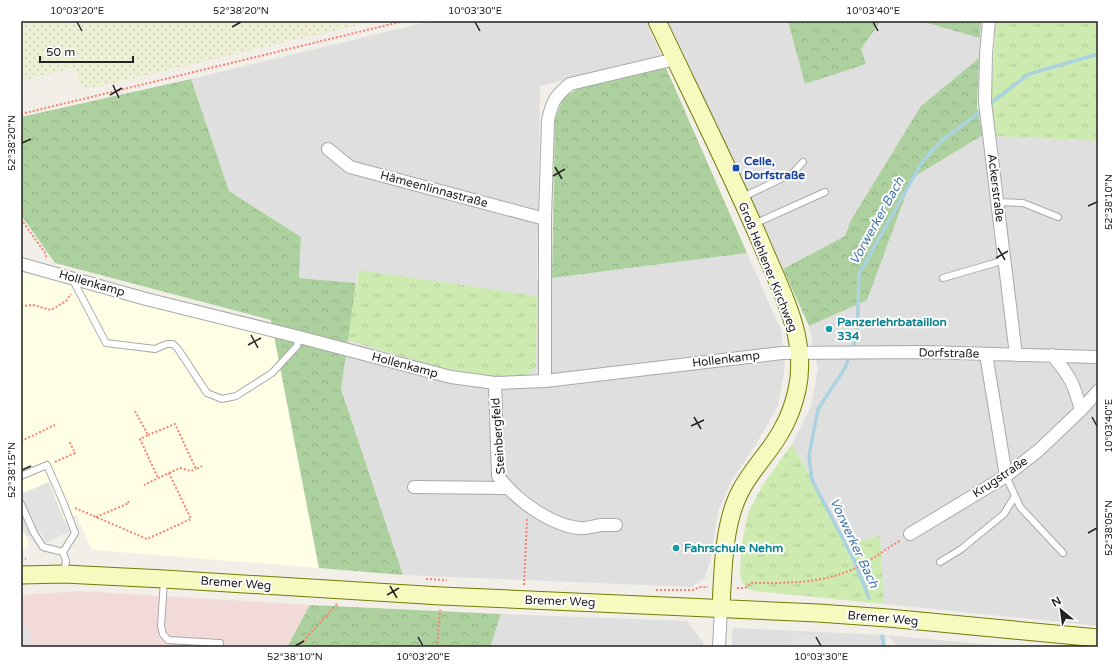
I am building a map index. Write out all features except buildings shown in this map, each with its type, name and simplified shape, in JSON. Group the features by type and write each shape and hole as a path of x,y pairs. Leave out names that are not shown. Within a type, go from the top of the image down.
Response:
{"main road":[{"name":"Groß Hehlener Kirchweg","path":"657,21 753,224 791,315 799,353 797,389 792,408 784,427 740,490 732,514 726,538 720,608"},
{"name":"Bremer Weg","path":"21,575 64,574 441,596 720,608 888,618 1098,638"}],"street":[{"name":"Ackerstraße","path":"989,21 986,54 985,102 1016,355"},
{"path":"546,381 545,219 548,120 551,106 559,92 570,84 667,61 674,58"},
{"name":"Hämeenlinnastraße","path":"328,149 350,167 545,219"},
{"name":"Hollenkamp","path":"21,264 50,271 77,282 299,337 451,377 495,383 546,381 775,354 799,353"},
{"name":"Dorfstraße","path":"799,353 924,352 1098,357"},
{"path":"986,354 1006,476"},
{"path":"1052,356 1067,372 1075,388 1081,410"},
{"name":"Steinbergfeld","path":"495,383 498,476 506,488 547,518 560,524 582,528 602,525 616,525"},
{"name":"Krugstraße","path":"910,534 1006,476 1039,450 1081,410 1098,391"},
{"name":"Steinbergfeld","path":"414,487 506,488"},
{"path":"719,647 720,608"}],"lane":[{"path":"741,198 793,173 803,162"},
{"path":"753,224 825,192"},
{"path":"997,202 1023,203 1058,217"},
{"path":"943,278 1004,260"},
{"path":"77,282 106,343 155,349 167,344 173,344 178,349 207,393 222,399 236,396 272,373 297,346 299,337"},
{"path":"21,476 47,465 76,533 63,552"},
{"path":"1006,476 1020,507 1063,553"},
{"path":"940,562 960,550 1004,514 1015,496"},
{"path":"21,504 34,533 43,547 63,552"},
{"path":"63,552 66,561 64,574"},
{"path":"164,579 160,626 163,634 168,640 220,643"}],"path":[{"path":"21,114 404,21"},
{"path":"21,219 45,253 50,271"},
{"path":"21,306 32,305 51,310 66,301 77,282"},
{"path":"135,411 148,435"},
{"path":"158,478 140,439 175,424 196,469"},
{"path":"21,440 55,425"},
{"path":"47,465 75,453 69,441"},
{"path":"144,485 180,468 191,471 202,466"},
{"path":"64,504 147,539 191,519 169,473"},
{"path":"96,517 129,503 127,500"},
{"path":"524,585 527,504"},
{"path":"745,588 751,583 801,583 851,570 910,534"},
{"path":"422,579 453,581"},
{"path":"655,590 693,590 700,587"},
{"path":"298,647 351,590"},
{"path":"437,647 441,596"}],"shaded area":[{"path":"21,21 376,21 84,90 73,68 21,81"},
{"path":"431,21 646,21 662,57 540,86 537,280 747,253 781,330 785,366 778,406 755,446 731,481 718,512 710,561 705,578 692,587 403,575 341,389 347,340 468,376 359,271 356,283 299,278 301,237 229,191 191,79"},
{"path":"666,21 788,21 806,84 861,49 880,21 920,21 980,38 979,58 921,106 851,220 845,236 783,269"},
{"path":"983,135 1098,141 1098,626 884,604 880,535 849,545 792,444 811,406 818,369 809,326 867,300 912,178"},
{"path":"21,272 274,338 319,568 92,550 76,515 27,537 28,548 21,549"},
{"path":"49,482 69,532 46,542 40,531 27,537 24,532 21,533 21,494"},
{"path":"80,591 310,605 287,647 21,647 21,595"},
{"path":"501,614 687,621 703,642 703,647 490,647"},
{"path":"29,628 31,647 21,647 21,629"},
{"path":"733,628 886,635 886,647 731,647"},
{"path":"792,633 819,635 819,647 791,647"},
{"path":"886,635 1015,647 899,647"}],"green space":[{"path":"788,21 882,21 861,49 866,64 805,84"},
{"path":"920,21 981,21 980,38"},
{"path":"996,21 1098,21 1098,141 996,136 991,101"},
{"path":"979,58 977,107 983,135 912,178 867,300 809,326 783,269 845,236 851,220 921,106"},
{"path":"666,68 747,253 552,278 555,119 563,98 584,85"},
{"path":"191,79 229,191 301,237 299,278 356,283 341,389 403,575 319,568 271,320 55,263 21,215 21,117"},
{"path":"359,270 537,296 536,366 532,371 522,376 468,376 347,340"},
{"path":"792,444 848,545 880,535 884,604 755,591 748,589 742,582 740,572 742,543 748,513 762,486"},
{"path":"310,605 501,614 490,647 287,647"}],"waterway":[{"name":"Vorwerker Bach","path":"988,105 1029,74 1098,54"},
{"name":"Vorwerker Bach","path":"869,598 854,560 812,480 809,456 818,409 845,368 857,337 859,274 922,162 941,141 984,109"},
{"name":"Vorwerker Bach","path":"882,636 884,647"}],"place":[{"name":"Celle, Dorfstraße","path":"736,168"},
{"name":"Panzerlehrbataillon 334","path":"829,329"},
{"name":"Fahrschule Nehm","path":"676,548"}]}
